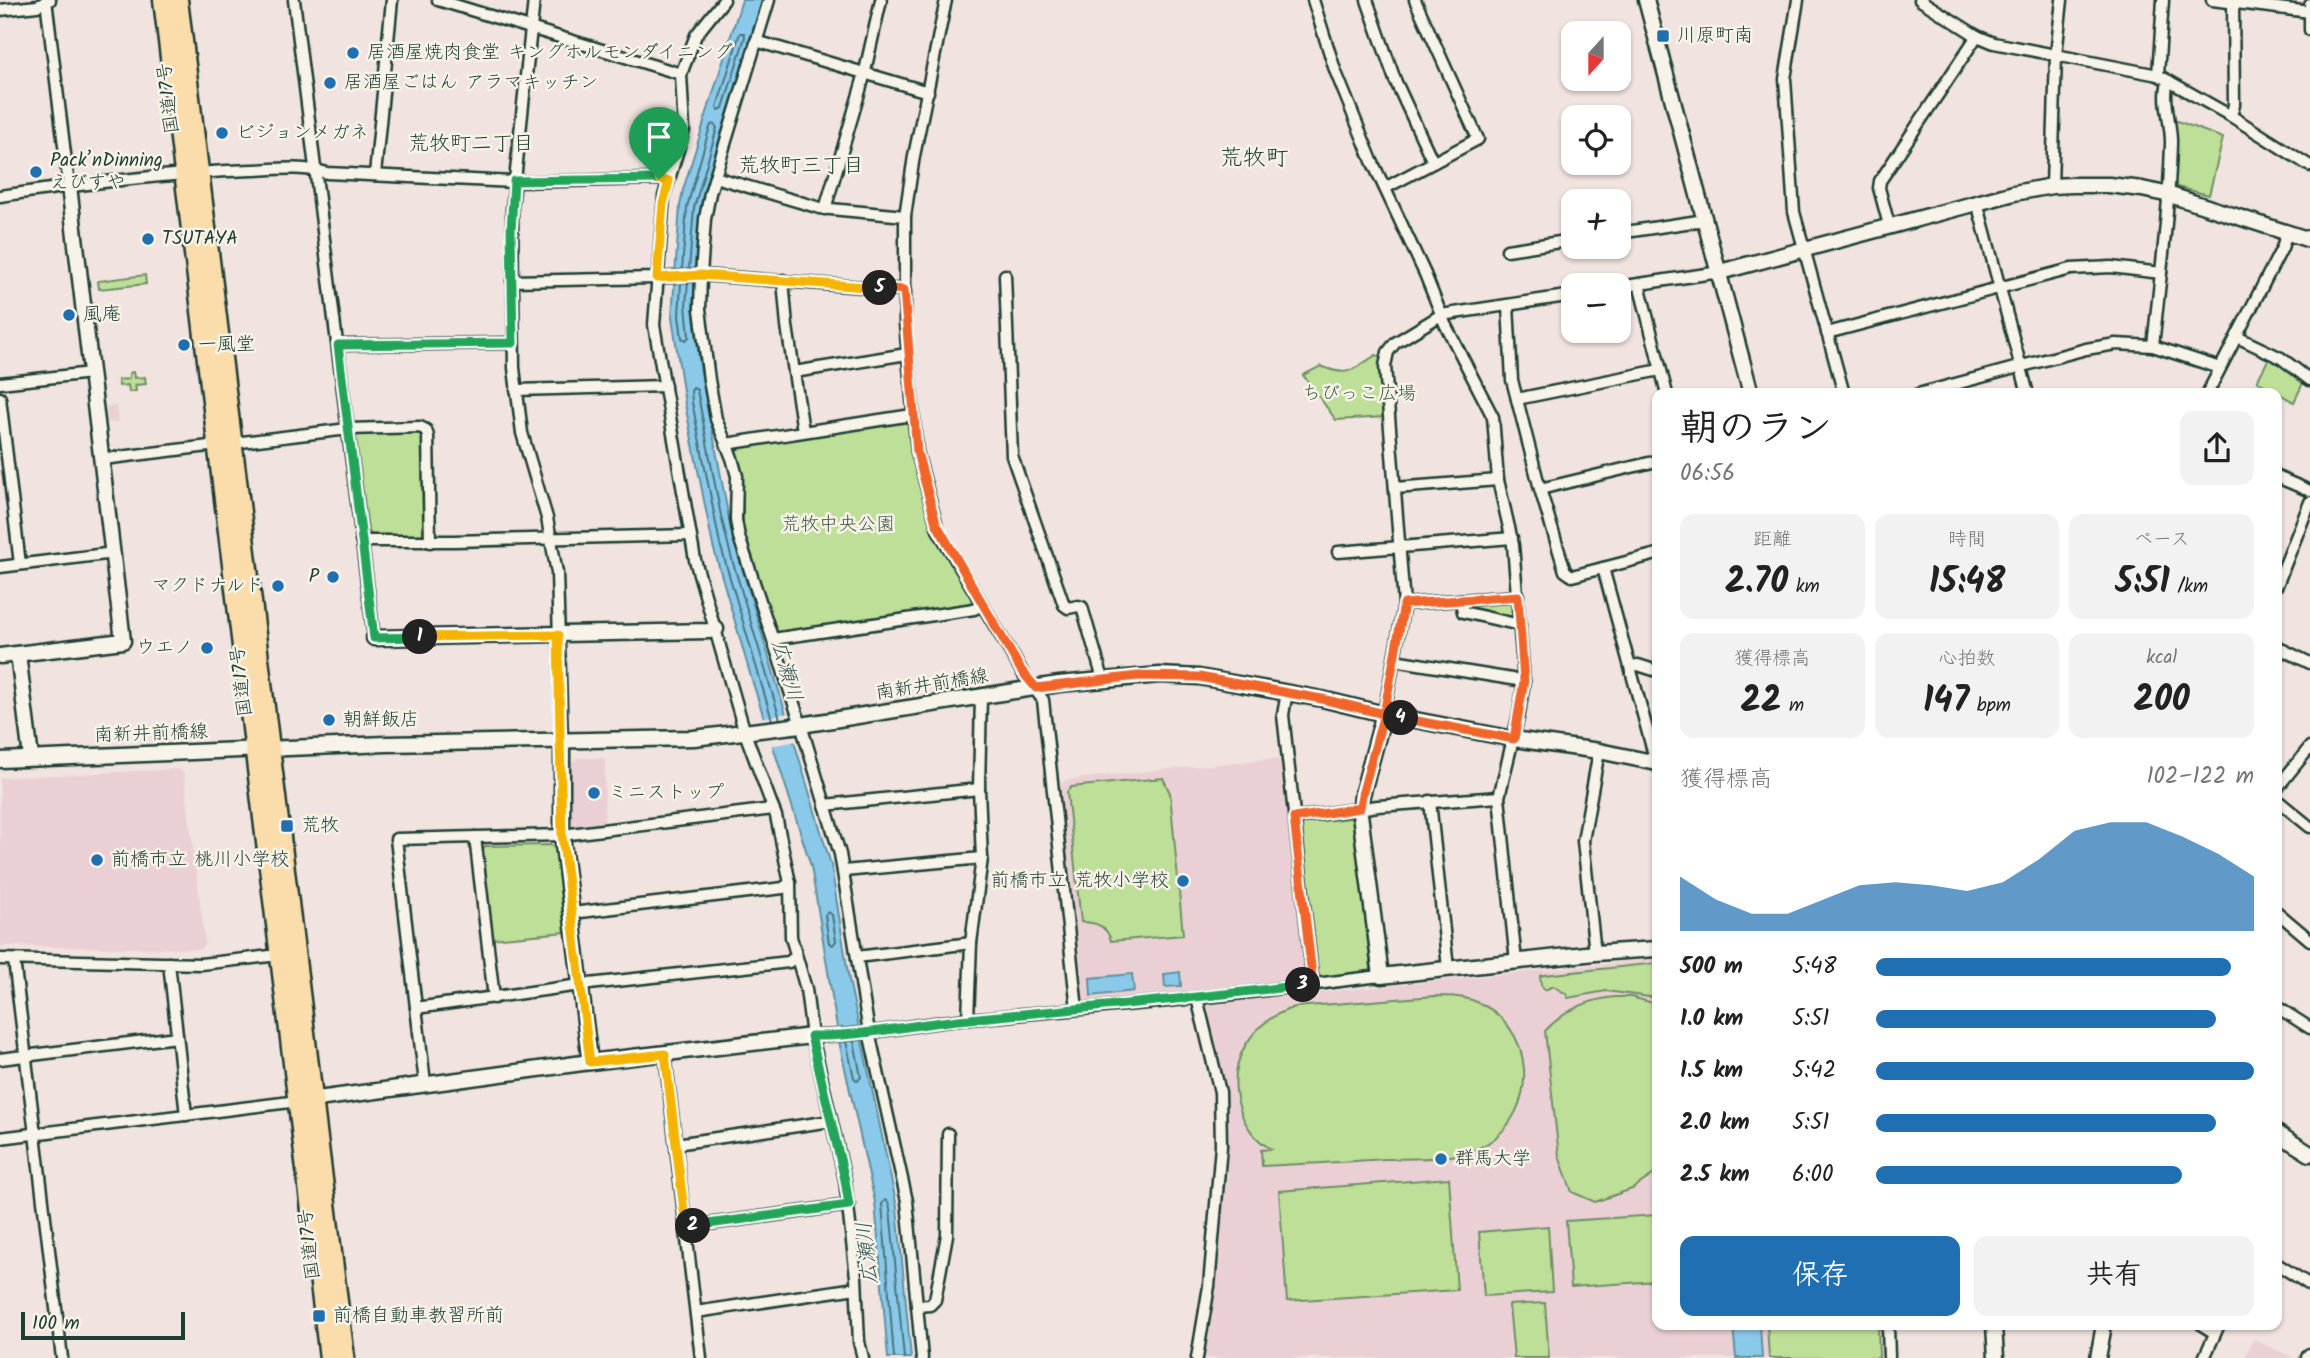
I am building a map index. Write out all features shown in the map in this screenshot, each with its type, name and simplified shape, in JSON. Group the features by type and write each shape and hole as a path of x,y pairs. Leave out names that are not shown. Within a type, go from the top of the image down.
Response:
{"highway":[{"name":"国道17号","path":"163,0 191,173 306,1100 345,1358"},
{"name":"国道17号","path":"178,0 191,173"},
{"name":"国道17号","path":"263,749 279,955 306,1100 329,1358"}],"street":[{"path":"0,10 37,6 46,0 53,0"},
{"path":"0,656 123,640 46,0"},
{"path":"295,0 374,638 716,629"},
{"path":"374,175 392,0"},
{"path":"438,0 681,74"},
{"path":"534,0 514,181 513,343 516,390 526,452 551,539 556,573 562,741 562,835 590,1062"},
{"path":"724,0 696,35 681,74 684,130 663,204 654,325 698,572 746,733 773,809 790,883 791,937 806,989 811,1036 849,1205 859,1342 863,1358"},
{"path":"769,0 715,177 705,219 699,309 716,419 737,476 736,520 739,537 844,871 867,1032 907,1202 922,1358"},
{"path":"825,209 864,74 881,0"},
{"path":"946,0 914,156 905,216 904,290 912,415 917,452 936,523 1024,675 1044,700 1077,1009"},
{"path":"1312,0 1335,70 1385,188 1441,315 1493,417 1497,480 1512,538 1524,681 1514,739 1499,797 1516,962"},
{"path":"1367,0 1395,80 1433,162"},
{"path":"1385,188 1478,139 1415,0"},
{"path":"1646,0 1749,388"},
{"path":"1798,0 1785,79 1794,212 1842,388"},
{"path":"1920,0 1977,36 2008,47 2158,75 2231,116 2310,166"},
{"path":"2052,186 2056,55 2062,0"},
{"path":"2158,75 2163,0"},
{"path":"2213,0 2310,12"},
{"path":"2231,116 2234,105 2232,1"},
{"path":"2310,5 2310,30"},
{"path":"1889,225 1880,181 1977,36"},
{"path":"757,41 928,92"},
{"path":"2153,346 2170,195 2172,129 2165,94 2169,81"},
{"path":"0,196 191,173 315,169 327,173 514,181 669,181"},
{"path":"715,177 825,209 905,216"},
{"path":"1631,285 1720,272 1977,202 2052,186 2117,186 2170,195 2310,240"},
{"path":"1977,202 2026,388"},
{"path":"1631,231 1705,220"},
{"path":"2210,388 2282,247 2287,232"},
{"path":"1507,250 1561,242"},
{"path":"1827,333 2071,269 2111,267 2161,273"},
{"path":"512,281 701,275 904,290"},
{"path":"1005,275 1012,456 1061,597 1066,608 1082,607 1104,679"},
{"path":"783,280 803,431"},
{"path":"1639,284 1665,388"},
{"path":"1381,976 1360,808 1384,714 1404,604 1386,357 1395,343 1441,315 1561,297"},
{"path":"1508,305 1511,373 1540,489 1565,571 1572,576 1652,555"},
{"path":"2237,337 2281,358 2310,380"},
{"path":"338,345 513,343"},
{"path":"1940,388 2102,346 2130,344 2153,346 2220,368"},
{"path":"794,372 907,354"},
{"path":"1517,399 1660,370"},
{"path":"0,383 91,373"},
{"path":"516,390 665,386"},
{"path":"0,398 3,442 20,565"},
{"path":"726,444 912,415"},
{"path":"103,459 348,429 421,427 426,430 430,542"},
{"path":"1540,489 1652,462"},
{"path":"2282,479 2310,491"},
{"path":"1395,488 1497,480"},
{"path":"2282,572 2310,502"},
{"path":"361,541 430,542 690,535"},
{"path":"1338,552 1512,538"},
{"path":"0,567 114,553"},
{"path":"1603,568 1652,746"},
{"path":"1404,604 1518,596"},
{"path":"1461,600 1463,612 1520,625"},
{"path":"773,639 982,606"},
{"path":"2282,649 2310,662"},
{"path":"18,654 31,758"},
{"path":"1394,660 1524,681"},
{"path":"1630,666 1638,665 1652,669"},
{"name":"南新井前橋線","path":"0,760 263,749 694,738 746,733 1036,688 1149,676 1199,677 1287,692 1384,714 1514,739 1599,751 1652,763"},
{"path":"1287,692 1283,715 1313,984"},
{"path":"968,1019 971,943 982,858 979,789 981,696"},
{"path":"2282,782 2310,747"},
{"path":"1595,953 1583,841 1599,751"},
{"path":"825,805 979,789"},
{"path":"1294,818 1360,808 1499,797"},
{"path":"1430,801 1448,968"},
{"path":"2282,804 2310,827"},
{"path":"425,1083 396,839 562,835 773,809"},
{"path":"475,837 494,998"},
{"path":"844,871 982,858"},
{"path":"572,914 783,888 790,883"},
{"path":"2282,916 2310,940"},
{"path":"858,957 971,943"},
{"path":"0,1138 811,1036 1197,998 1448,968 1652,949"},
{"path":"0,959 210,963 279,955"},
{"path":"416,1008 580,985 789,962 796,956"},
{"path":"14,960 62,1358"},
{"path":"169,962 186,1115"},
{"path":"1197,998 1220,1092 1221,1146 1209,1286 1197,1358"},
{"path":"2282,1010 2310,1028"},
{"path":"0,1059 177,1037"},
{"path":"665,1054 701,1358"},
{"path":"676,1144 831,1121"},
{"path":"917,1306 930,1305 935,1300 947,1242 948,1134"},
{"path":"2282,1136 2310,1154"},
{"path":"686,1227 849,1205"},
{"path":"2282,1267 2310,1284"},
{"path":"696,1312 856,1288"},
{"path":"1888,1330 1889,1358"},
{"path":"1994,1330 1996,1358"},
{"path":"2098,1358 2103,1330"},
{"path":"2204,1358 2217,1330"}],"shaded area":[{"path":"116,406 118,422 107,423 105,407"},
{"path":"577,758 605,758 604,826 573,828 569,825 569,765"},
{"name":"前橋市立 荒牧小学校","path":"1277,758 1283,763 1305,976 1302,981 1089,1004 1083,999 1060,786 1065,780"},
{"name":"前橋市立 桃川小学校","path":"178,769 184,774 205,943 201,949 0,946 0,778"},
{"name":"群馬大学","path":"1652,959 1652,1330 1882,1330 1883,1358 1202,1358 1218,1254 1225,1140 1203,1011 1205,1004"},
{"path":"2253,1339 2294,1358 2245,1358"}],"green space":[{"path":"2175,120 2223,138 2209,195 2177,187 2175,184"},
{"path":"145,275 146,284 99,289 98,281"},
{"name":"ちびっこ広場","path":"1376,355 1381,357 1385,417 1336,420 1303,375 1321,366 1330,370 1350,371"},
{"path":"2269,358 2304,381 2294,402 2282,395 2282,388 2269,388 2257,381"},
{"path":"133,372 134,378 145,377 146,384 135,385 136,391 129,392 128,385 119,386 118,380 129,379 129,373"},
{"name":"荒牧中央公園","path":"904,422 909,424 911,448 933,530 973,598 970,605 778,632 743,527 743,476 736,454 738,446"},
{"path":"417,432 422,437 423,537 373,537 368,530 356,437 358,433"},
{"path":"1514,599 1515,619 1468,611 1465,603"},
{"path":"1163,778 1170,793 1183,935 1111,941 1100,926 1081,922 1067,792 1071,787"},
{"path":"1349,818 1355,822 1371,969 1367,974 1319,978 1316,974 1301,828 1304,823"},
{"path":"551,845 555,849 565,932 492,939 482,851 485,846"},
{"path":"1652,964 1652,997 1606,991 1568,998 1553,986 1545,990 1540,976"},
{"path":"1435,996 1472,1000 1493,1011 1509,1027 1519,1047 1524,1068 1523,1090 1516,1111 1503,1130 1485,1145 1449,1156 1262,1166 1261,1150 1271,1149 1255,1136 1244,1119 1239,1106 1236,1074 1246,1045 1266,1022 1295,1007"},
{"path":"1631,997 1652,1003 1652,1175 1632,1189 1595,1202 1572,1192 1559,1156 1545,1031 1560,1017 1595,1000"},
{"path":"1449,1178 1457,1290 1287,1301 1279,1191"},
{"path":"1652,1215 1652,1281 1571,1287 1566,1221"},
{"path":"1548,1226 1552,1292 1484,1296 1479,1232"},
{"path":"1545,1303 1549,1358 1514,1358 1509,1305"},
{"path":"1767,1330 1878,1330 1879,1358 1769,1358"}],"water":[{"path":"742,0 764,0 701,209 693,305 699,360 738,554 831,865 849,980 897,1207 911,1358 888,1358 875,1202 840,1046 811,866 713,546 685,404 672,317 683,190"},
{"path":"1180,972 1181,986 1165,987 1164,974"},
{"path":"1132,974 1134,991 1091,996 1090,978"},
{"path":"1733,1330 1760,1330 1762,1358 1736,1358"}],"pier":[{"path":"789,713 797,741 770,746 761,718"}],"place":[{"name":"川原町南","path":"1663,36"},
{"name":"居酒屋焼肉食堂 キングホルモンダイニング","path":"353,53"},
{"name":"居酒屋ごはん アラマキッチン","path":"330,83"},
{"name":"ビジョンメガネ","path":"222,133"},
{"name":"Pack’nDinning えびすや","path":"36,172"},
{"name":"TSUTAYA","path":"148,239"},
{"name":"風庵","path":"69,315"},
{"name":"一風堂","path":"184,345"},
{"name":"P","path":"333,577"},
{"name":"マクドナルド","path":"278,586"},
{"name":"ウエノ","path":"207,648"},
{"name":"朝鮮飯店","path":"329,720"},
{"name":"ミニストップ","path":"594,793"},
{"name":"荒牧","path":"287,826"},
{"name":"前橋市立 桃川小学校","path":"97,860"},
{"name":"前橋市立 荒牧小学校","path":"1183,881"},
{"name":"群馬大学","path":"1441,1159"},
{"name":"前橋自動車教習所前","path":"319,1316"}],"district":[{"name":"荒牧町二丁目","path":"471,144"},
{"name":"荒牧町","path":"1254,159"},
{"name":"荒牧町三丁目","path":"801,166"}],"route":[{"path":"659,179 514,181 511,231 513,343 338,345 374,638 558,635 562,835 590,1062 665,1054 686,1227 849,1205 811,1036 1313,984 1294,818 1360,808 1381,728 1384,714 1404,611 1404,604 1518,596 1524,681 1514,739 1384,714 1322,699 1199,677 1138,676 1036,688 1024,675 938,530 917,452 907,354 904,290 701,275 657,278 663,204 669,181 659,179"}],"water label":[{"name":"広瀬川","path":"786,671"},
{"name":"広瀬川","path":"868,1253"}]}
